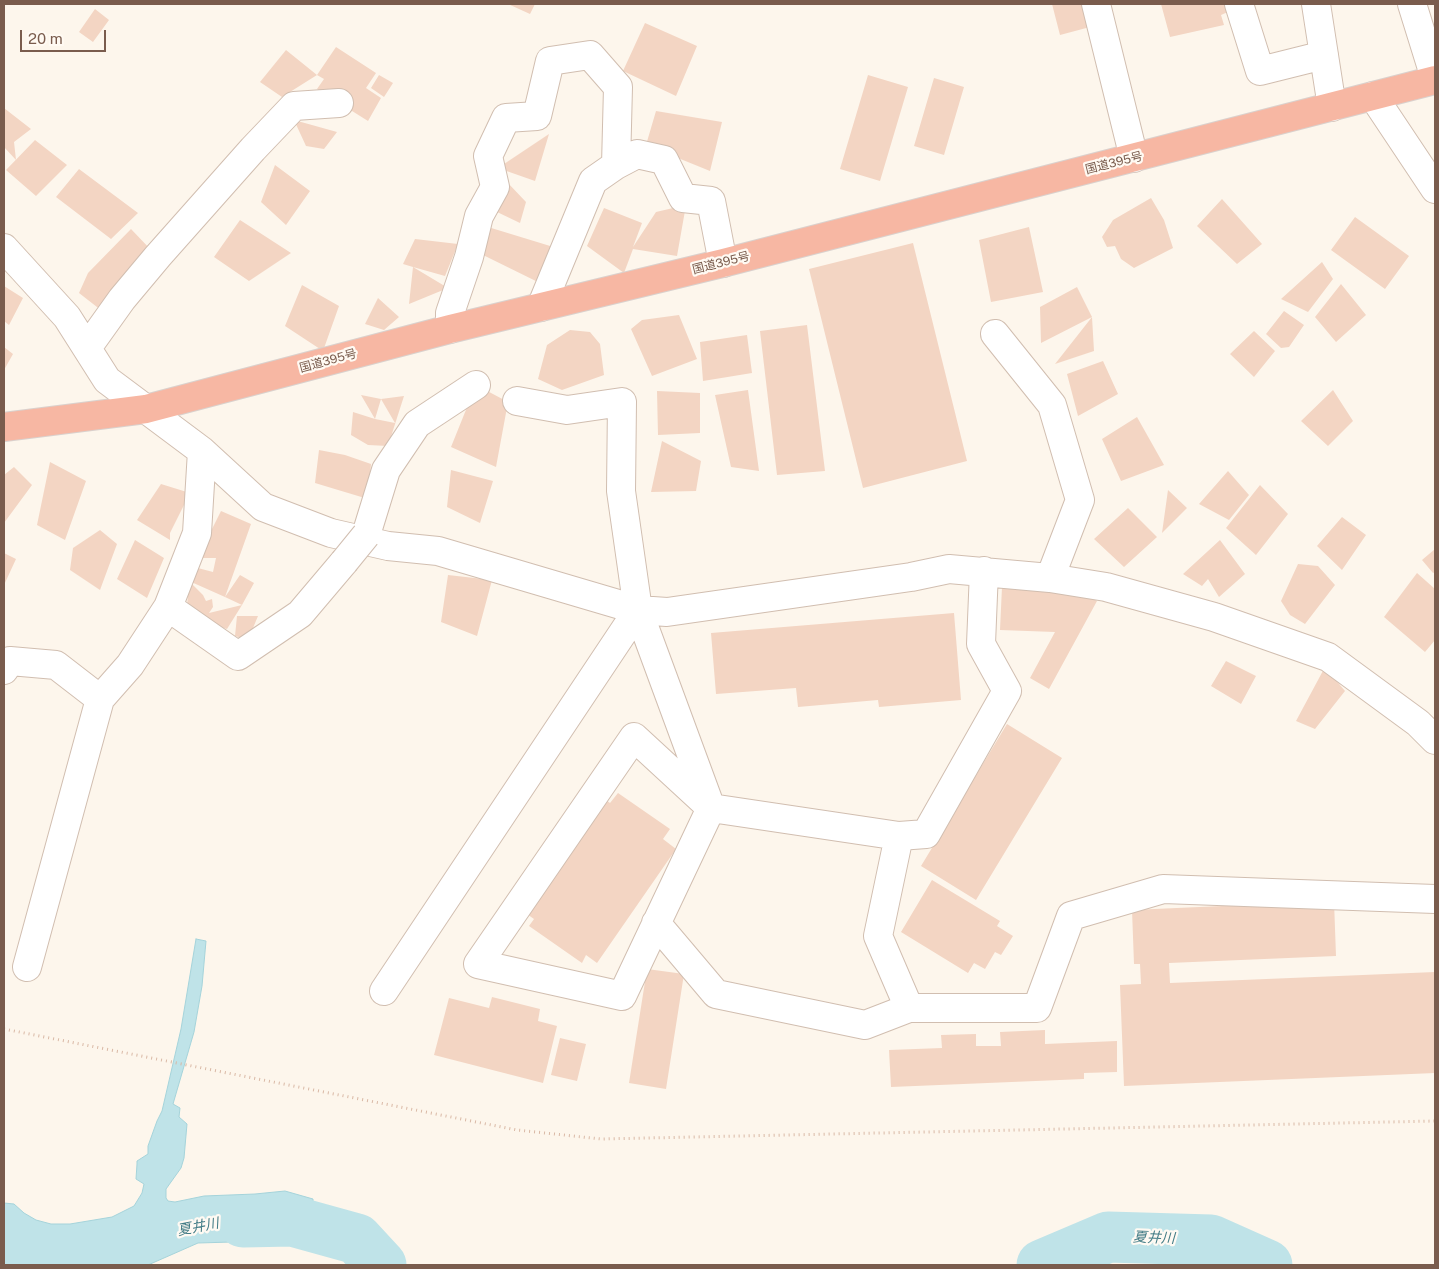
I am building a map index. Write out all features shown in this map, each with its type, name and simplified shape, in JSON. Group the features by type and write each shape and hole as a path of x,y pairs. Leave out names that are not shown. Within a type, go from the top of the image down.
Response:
{"highway":[{"name":"国道395号","path":"4,429 146,409 450,329 723,263 1435,79"}],"street":[{"path":"1096,4 1134,158"},
{"path":"1239,4 1260,71 1324,55"},
{"path":"1316,4 1332,107"},
{"path":"1412,4 1435,79"},
{"path":"450,329 450,313 479,216 495,187 488,156 506,118 536,116 550,61 590,55 618,87 616,164"},
{"path":"1373,96 1435,189"},
{"path":"87,348 122,299 158,256 294,106 338,103"},
{"path":"542,307 593,180 616,164 637,154 664,160 683,198 711,201 723,263"},
{"path":"4,248 67,317 107,380 202,451 263,507 330,533 388,546 438,551 638,610 667,612 911,577 949,569 1050,578 1106,587 1214,617 1328,657 1418,723 1435,740"},
{"path":"994,334 1052,405 1080,500 1050,578"},
{"path":"168,607 238,656 300,614 366,534 386,470 418,424 476,385"},
{"path":"517,401 567,410 622,402 621,491 638,610 711,808 622,996 478,964 634,737 711,808 899,836 926,834 1008,691 982,644 984,572"},
{"path":"27,967 100,699 130,665 168,607 197,533 202,451"},
{"path":"384,992 638,610"},
{"path":"4,670 10,661 56,665 100,699"},
{"path":"899,836 878,936 909,1008"},
{"path":"656,923 716,994 866,1026 909,1008 1037,1008 1070,916 1163,889 1435,899"}],"path":[{"path":"4,1029 507,1128 601,1139 1435,1121"}],"water":[{"path":"196,939 206,941 202,986 194,1032 173,1104 180,1108 179,1117 187,1124 184,1158 181,1168 166,1189 166,1198 168,1201 175,1202 204,1196 285,1191 313,1199 313,1252 290,1244 266,1241 198,1243 148,1265 4,1265 4,1203 14,1204 36,1220 51,1224 70,1224 112,1217 134,1206 142,1193 144,1184 136,1179 137,1161 148,1154 148,1146 162,1111 181,1029"}],"building":[{"path":"508,4 535,4 530,14"},
{"path":"1052,4 1085,4 1090,27 1060,35"},
{"path":"1161,4 1226,4 1228,12 1221,15 1224,25 1170,37"},
{"path":"95,9 109,20 93,42 79,32"},
{"path":"645,23 697,46 676,96 623,71"},
{"path":"336,47 376,73 366,88 381,98 368,121 317,89 324,79 317,75"},
{"path":"286,50 317,75 282,97 260,82"},
{"path":"379,75 393,83 384,97 371,88"},
{"path":"868,75 908,87 880,181 840,169"},
{"path":"934,78 964,87 944,155 914,146"},
{"path":"4,108 31,129 14,142 16,160 4,147"},
{"path":"656,111 722,122 710,171 646,145"},
{"path":"294,120 337,132 324,149 306,146"},
{"path":"549,134 535,181 498,168"},
{"path":"35,140 67,165 36,196 6,170"},
{"path":"275,165 310,191 286,225 261,202"},
{"path":"79,169 138,213 111,239 56,197"},
{"path":"507,182 526,202 520,223 495,211"},
{"path":"1151,198 1164,220 1173,248 1134,268 1121,259 1115,246 1107,247 1102,237 1113,220"},
{"path":"1222,199 1262,244 1237,264 1197,226"},
{"path":"686,205 677,256 633,249 624,273 587,246 604,208 642,223 633,247 656,212"},
{"path":"1355,217 1409,256 1385,289 1331,250"},
{"path":"240,220 291,253 249,281 214,257"},
{"path":"488,227 560,249 548,287 483,255"},
{"path":"1029,227 1043,292 991,302 979,240"},
{"path":"131,229 152,251 106,314 79,293 88,273"},
{"path":"415,239 458,244 445,276 403,264"},
{"path":"913,243 967,461 863,488 809,269"},
{"path":"1322,262 1333,279 1308,312 1281,299"},
{"path":"413,267 448,288 409,304"},
{"path":"1341,284 1366,315 1336,342 1315,317"},
{"path":"302,285 339,306 323,351 285,326"},
{"path":"4,286 23,298 9,325 4,321"},
{"path":"1077,287 1092,317 1041,343 1040,307"},
{"path":"378,298 399,317 384,330 365,324"},
{"path":"1284,311 1304,325 1289,347 1281,348 1266,334"},
{"path":"679,315 697,359 652,376 631,329 642,320"},
{"path":"1092,317 1094,351 1055,364"},
{"path":"807,325 825,471 777,475 760,331"},
{"path":"570,330 590,332 600,344 604,375 562,390 538,379 547,345"},
{"path":"1254,331 1275,351 1254,377 1230,354"},
{"path":"747,335 752,373 703,381 700,342"},
{"path":"4,347 13,354 4,370"},
{"path":"1103,361 1118,394 1078,416 1067,374"},
{"path":"476,385 508,402 496,467 451,447"},
{"path":"748,390 759,471 731,467 715,395"},
{"path":"1333,390 1353,421 1328,446 1301,421"},
{"path":"657,391 700,393 700,433 658,435"},
{"path":"361,395 381,399 375,419"},
{"path":"404,396 388,446 368,445 351,435 353,412 395,423 381,399"},
{"path":"1137,417 1164,465 1121,481 1102,439"},
{"path":"662,441 701,461 696,491 651,492"},
{"path":"319,450 345,455 371,464 368,499 315,483"},
{"path":"50,462 86,481 65,540 37,525"},
{"path":"14,467 32,485 4,523 4,475"},
{"path":"451,470 493,481 480,523 447,507"},
{"path":"1228,471 1249,495 1229,520 1199,504"},
{"path":"161,484 190,493 170,533 170,540 137,520"},
{"path":"1260,485 1288,514 1256,555 1226,528"},
{"path":"1168,490 1187,508 1162,533"},
{"path":"1128,508 1157,537 1124,567 1094,539"},
{"path":"221,511 251,524 225,597 189,581 194,567 213,572 216,558 200,558"},
{"path":"1342,517 1366,535 1342,570 1317,546"},
{"path":"100,530 117,544 100,590 70,570 73,548"},
{"path":"135,540 164,558 147,598 117,579"},
{"path":"1220,540 1245,574 1219,597 1208,579 1202,586 1183,574"},
{"path":"1435,549 1435,572 1433,573 1422,560"},
{"path":"4,553 16,559 4,585"},
{"path":"1298,564 1318,566 1335,585 1305,624 1290,615 1281,601"},
{"path":"1417,573 1435,589 1435,640 1425,652 1384,617"},
{"path":"240,575 254,583 242,605 225,597"},
{"path":"448,575 492,580 477,636 441,622"},
{"path":"189,581 203,595 206,601 212,599 213,607 209,613 242,605 227,629 203,622 187,607"},
{"path":"1002,587 1078,591 1097,601 1049,689 1030,678 1055,632 1000,630"},
{"path":"954,613 961,700 879,707 878,700 798,707 796,688 716,694 711,633"},
{"path":"237,616 258,616 248,640 235,636"},
{"path":"1226,661 1256,676 1241,704 1211,686"},
{"path":"1325,667 1345,691 1315,729 1296,721"},
{"path":"1007,724 1062,758 976,900 921,866"},
{"path":"618,793 670,829 663,839 676,849 597,963 586,955 582,963 529,926 534,919 524,912 602,797 610,803"},
{"path":"932,880 1000,921 997,926 1013,936 1001,955 995,952 985,969 974,963 968,973 901,932"},
{"path":"1334,901 1336,956 1169,963 1170,983 1435,972 1435,1073 1124,1086 1120,985 1141,984 1140,964 1134,964 1132,910"},
{"path":"647,969 684,974 666,1089 629,1083"},
{"path":"492,997 540,1009 538,1021 557,1026 543,1083 434,1055 449,998 489,1008"},
{"path":"1045,1030 1045,1044 1117,1041 1117,1072 1084,1073 1084,1079 891,1087 889,1050 942,1048 941,1035 976,1034 976,1046 1001,1046 1000,1032"},
{"path":"560,1038 586,1044 577,1081 551,1075"}],"waterway":[{"name":"夏井川","path":"243,1222 292,1221 357,1239 381,1265"},
{"name":"夏井川","path":"1042,1265 1108,1237 1211,1240 1267,1265"}]}
